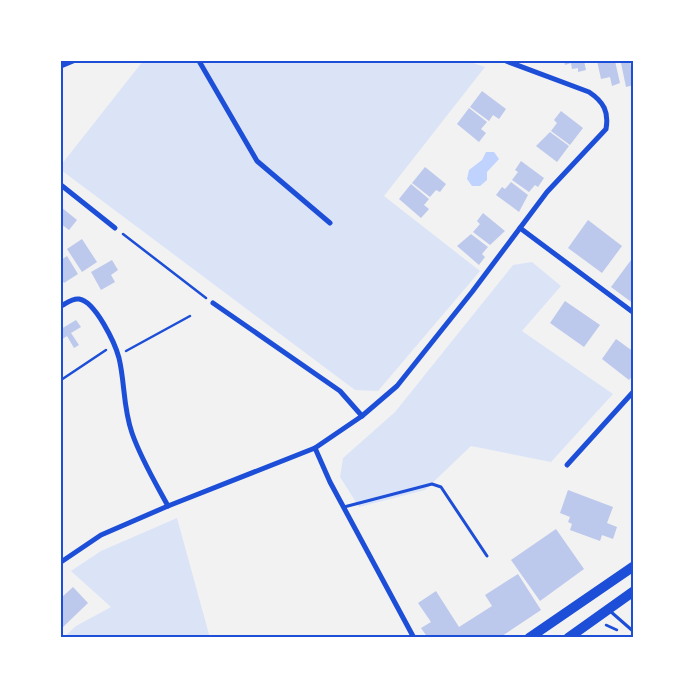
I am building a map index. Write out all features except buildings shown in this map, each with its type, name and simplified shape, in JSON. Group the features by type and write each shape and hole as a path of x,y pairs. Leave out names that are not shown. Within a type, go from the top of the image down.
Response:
{"main road":[{"path":"529,638 634,566"},
{"path":"568,638 633,593"}],"street":[{"path":"61,66 73,61"},
{"path":"199,61 257,161 330,223"},
{"path":"61,562 101,535 168,506 315,448 362,416 397,386 566,170 606,129 607,114 603,104 589,92 506,61"},
{"path":"61,185 115,228"},
{"path":"520,228 634,313"},
{"path":"61,306 73,299 79,299 91,305 114,345 118,356 126,416 168,506"},
{"path":"213,303 340,391 362,416"},
{"path":"567,465 634,391"},
{"path":"315,448 344,507 414,638"}],"lane":[{"path":"344,507 432,484 441,487 487,556"},
{"path":"608,609 634,632"}],"path":[{"path":"115,228 213,303"},
{"path":"118,356 190,316"},
{"path":"61,380 114,345"},
{"path":"598,629 605,625 621,634"}],"shaded area":[{"path":"143,61 467,61 485,67 384,196 480,271 378,391 355,390 61,170 61,165"},
{"path":"532,262 561,286 522,331 613,394 551,462 471,446 425,490 359,507 340,477 343,458 395,412 513,265"},
{"path":"177,518 210,638 63,638 76,626 111,607 71,571 101,551"}],"water":[{"path":"486,152 494,152 499,159 487,172 487,180 480,186 472,186 467,179 469,170 482,160"}]}
